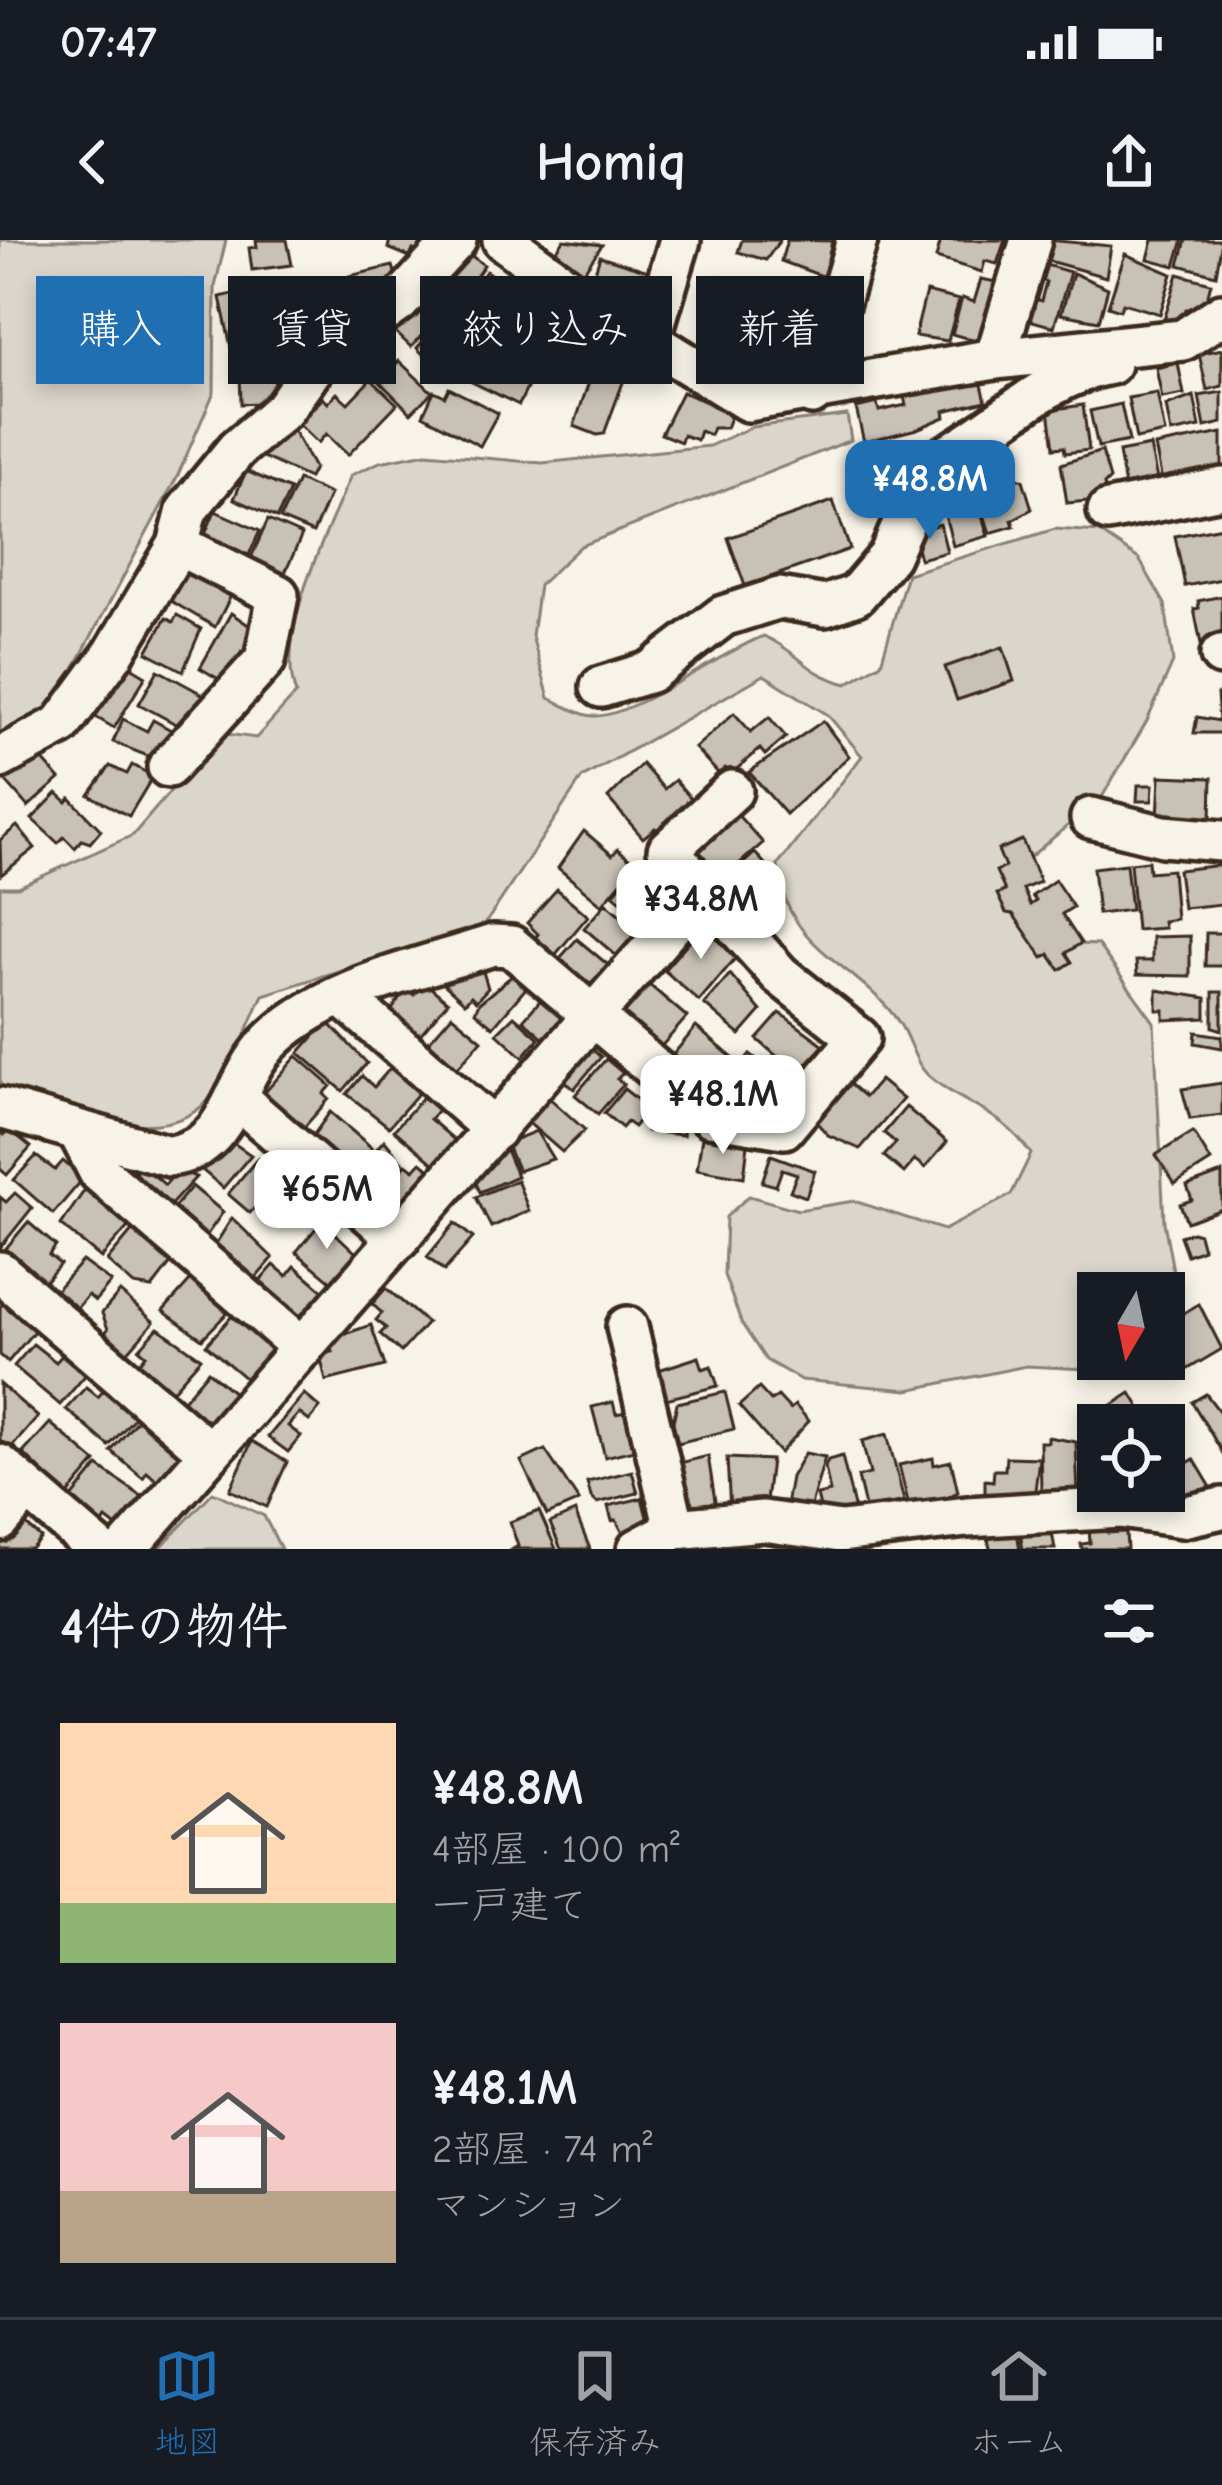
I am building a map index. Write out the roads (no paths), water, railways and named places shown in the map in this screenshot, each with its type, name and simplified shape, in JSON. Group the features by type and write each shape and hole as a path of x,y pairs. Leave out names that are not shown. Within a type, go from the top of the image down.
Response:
{"street":[{"path":"0,758 61,725 114,652 178,544 187,510 237,449 284,409 321,357 399,302 456,240"},
{"path":"503,240 555,276"},
{"path":"669,276 680,240"},
{"path":"812,394 856,240"},
{"path":"995,359 1031,240"},
{"path":"601,687 650,672 723,616 779,598 825,606 856,595 889,556 929,465 970,446 1076,369 1123,362 1184,340 1222,314"},
{"path":"672,356 748,401 812,394 995,359 1184,340"},
{"path":"1108,511 1222,488"},
{"path":"169,767 265,660 278,596 178,544"},
{"path":"0,1108 169,1156 192,1153 215,1135 264,1047 292,1024 343,997 493,945 511,946 710,1116 784,1127 859,1038 780,975 668,850 732,791"},
{"path":"1091,818 1163,836 1222,841"},
{"path":"126,1549 703,890"},
{"path":"343,997 495,1130"},
{"path":"237,1099 399,1239"},
{"path":"79,1132 99,1172 303,1348"},
{"path":"0,1272 210,1453"},
{"path":"627,1328 675,1529"},
{"path":"0,1521 14,1477 98,1549"},
{"path":"638,1549 675,1529 763,1521 841,1532 971,1533 1121,1508 1182,1517 1222,1508"}]}
